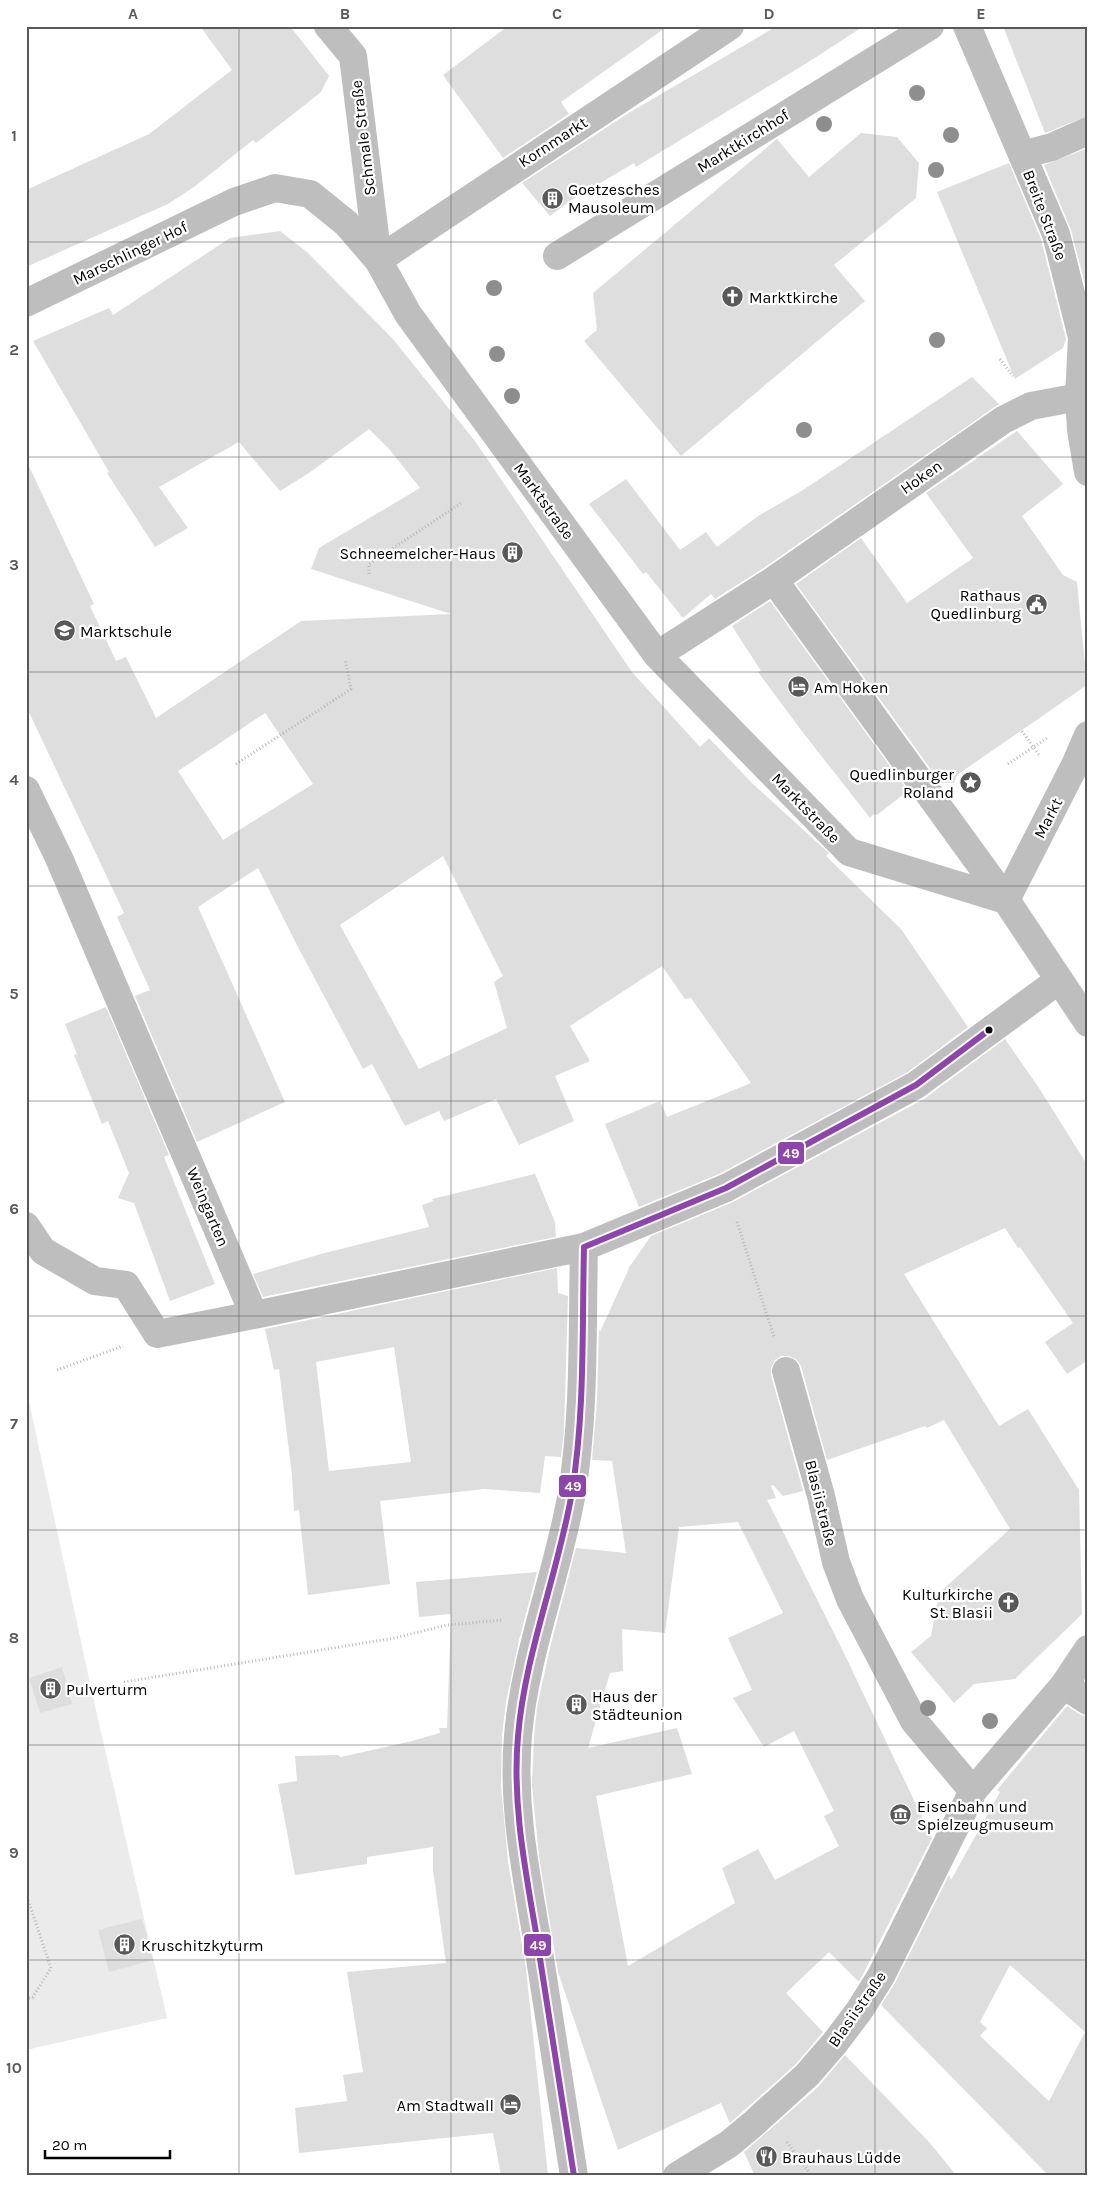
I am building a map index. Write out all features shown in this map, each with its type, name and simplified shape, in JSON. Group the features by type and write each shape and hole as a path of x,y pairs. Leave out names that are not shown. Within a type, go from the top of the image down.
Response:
{"street":[{"name":"Schmale Straße","path":"328,26 353,56 378,260"},
{"name":"Kornmarkt","path":"378,260 730,26"},
{"name":"Marktkirchhof","path":"557,256 930,26"},
{"name":"Breite Straße","path":"967,26 1056,234 1082,337 1079,397 1088,472"},
{"path":"1022,155 1052,147 1088,131"},
{"name":"Marktstraße","path":"234,202 275,188 310,194 346,222 378,260 408,314 424,337 657,655 849,852 1006,900"},
{"name":"Marschlinger Hof","path":"26,303 234,202"},
{"name":"Hoken","path":"657,655 774,580 1003,420 1031,406 1079,397"},
{"path":"774,580 1006,900 1088,1024"},
{"name":"Markt","path":"1006,900 1075,765 1088,735"},
{"name":"Weingarten","path":"26,790 59,858 254,1315"},
{"path":"26,1226 43,1251 95,1281 126,1285 157,1334 584,1247 726,1188 916,1085 1059,980"},
{"path":"574,2176 521,1842 517,1786 518,1737 524,1696 572,1493 581,1406 584,1247"},
{"name":"Blasiistraße","path":"786,1371 821,1496 836,1562 850,1599 914,1721 973,1791"},
{"name":"Blasiistraße","path":"677,2176 729,2144 807,2075 859,2011 881,1976 973,1791 1064,1685 1088,1649"},
{"path":"1064,1685 1088,1701"}],"path":[{"path":"1000,359 1011,372"},
{"path":"369,574 369,564 464,502"},
{"path":"236,764 351,689 345,659"},
{"path":"1022,731 1041,758"},
{"path":"1008,764 1034,747"},
{"path":"726,1188 786,1371"},
{"path":"58,1370 157,1334"},
{"path":"124,1682 395,1638 447,1625 543,1616"},
{"path":"26,1894 51,1968 33,1996 26,1999"},
{"path":"765,2113 812,2176"}],"shaded area":[{"path":"26,1388 95,1706 167,2018 26,2050"}],"building":[{"path":"200,26 290,26 329,76 321,92 301,108 256,143 253,140 194,187 168,204 26,267 26,190 149,134 232,70"},
{"path":"508,26 668,26 561,102 569,114 503,158 443,75"},
{"path":"777,26 864,26 636,167 634,163 570,201 550,216 522,183 627,114"},
{"path":"1003,26 1088,26 1088,116 1045,133"},
{"name":"Marktkirche","path":"861,133 897,137 919,163 916,198 834,265 865,301 681,456 584,341 597,330 593,293 777,139 809,177"},
{"path":"1088,148 1088,296 1071,230 1044,165"},
{"path":"1009,163 1041,239 1066,339 1063,348 1015,379 937,192"},
{"path":"280,231 307,252 392,338 475,441 632,672 700,747 709,738 753,784 829,853 826,856 901,929 968,1027 908,1072 719,1174 639,1207 605,1124 660,1101 667,1117 751,1083 691,998 685,999 662,966 570,1026 590,1061 555,1076 574,1121 519,1145 496,1099 444,1121 439,1111 405,1126 372,1064 363,1069 258,868 198,907 285,1102 197,1142 135,996 150,990 117,917 124,913 26,706 26,460 94,604 90,606 116,661 126,657 156,718 301,621 451,614 311,569 319,548 420,488 390,450 369,429 309,473 280,491 239,442 159,487 188,528 155,547 107,473 109,472 33,341 109,308 113,315 230,238","holes":["265,713 313,784 223,840 178,771","443,856 503,976 494,982 507,1028 419,1069 340,925"]},
{"path":"972,377 999,404 765,567 715,599 711,594 683,618 646,572 643,574 589,504 626,479 680,550 706,532 717,547 758,516 803,490"},
{"name":"Rathaus Quedlinburg","path":"1017,431 1063,484 1022,516 1063,575 1077,582 1087,685 957,775 954,783 941,783 796,584 861,538 907,603 973,558 926,493"},
{"path":"770,601 908,791 877,815 874,814 870,818 801,730 758,672 761,671 732,626"},
{"path":"106,1007 169,1155 164,1157 215,1284 170,1301 134,1203 118,1198 129,1173 108,1121 102,1124 74,1055 77,1054 65,1024"},
{"path":"1005,1039 1039,1088 1088,1166 1088,1360 1067,1374 1045,1342 1073,1323 1005,1228 904,1274 999,1426 1028,1409 1079,1490 1082,1614 1015,1679 974,1684 954,1703 911,1652 931,1636 939,1593 1010,1529 944,1420 927,1428 925,1426 827,1460 801,1366 797,1360 789,1356 781,1356 775,1360 771,1368 771,1375 803,1491 783,1496 773,1485 771,1486 776,1498 767,1500 841,1647 932,1838 859,1982 829,1952 786,1993 823,2032 796,2064 730,2123 721,2103 618,2150 558,1972 539,1857 532,1785 537,1707 576,1548 626,1553 612,1461 592,1460 597,1401 599,1328 600,1332 630,1266 651,1236 733,1202 924,1099","holes":["738,1522 783,1613 728,1638 752,1690 733,1698 764,1747 794,1731 834,1811 824,1816 839,1846 775,1880 758,1849 722,1868 735,1903 628,1966 596,1796 692,1774 677,1728 588,1748 610,1673 623,1671 622,1629 665,1633 679,1527"]},
{"path":"535,1174 555,1222 556,1237 263,1297 253,1274 321,1254 429,1227 422,1205 433,1201 432,1199"},
{"path":"557,1268 558,1293 568,1296 564,1430 561,1457 545,1456 540,1493 484,1489 380,1501 390,1584 308,1595 299,1510 294,1511 292,1476 279,1369 274,1370 265,1329","holes":["394,1347 411,1462 329,1471 316,1362"]},
{"path":"537,1572 519,1640 506,1702 502,1735 501,1786 508,1862 526,1969 548,2176 501,2176 493,2133 299,2153 295,2108 347,2101 343,2075 363,2072 347,1972 446,1963 433,1870 433,1847 367,1857 367,1864 295,1875 278,1784 297,1781 295,1756 338,1755 341,1757 412,1741 440,1733 439,1728 447,1728 451,1614 419,1617 416,1582"},
{"name":"Pulverturm","path":"62,1667 72,1704 40,1713 29,1678"},
{"path":"1067,1706 1079,1714 1088,1717 1088,2176 1049,2176 881,2005 895,1983 949,1875 951,1880 1000,1792 997,1790","holes":["1010,1965 1085,2032 1049,2101 980,2036 987,2028 980,2022"]},
{"name":"Kruschitzkyturm","path":"142,1919 153,1960 109,1972 98,1930"},
{"path":"845,2055 929,2142 957,2176 755,2176 744,2152 818,2087"}],"transit line":[{"name":"49","path":"574,2176 524,1860 518,1810 517,1761 518,1736 527,1674 566,1523 576,1462 581,1401 584,1247 726,1188 916,1085 989,1030"}],"place":[{"name":"Goetzesches Mausoleum","path":"552,198"},
{"name":"Marktkirche","path":"733,297"},
{"name":"Schneemelcher-Haus","path":"512,553"},
{"name":"Rathaus Quedlinburg","path":"1037,604"},
{"name":"Marktschule","path":"64,631"},
{"name":"Am Hoken","path":"798,687"},
{"name":"Quedlinburger Roland","path":"970,783"},
{"name":"Kulturkirche St. Blasii","path":"1009,1603"},
{"name":"Pulverturm","path":"50,1689"},
{"name":"Haus der Städteunion","path":"576,1705"},
{"name":"Eisenbahn und Spielzeugmuseum","path":"901,1815"},
{"name":"Kruschitzkyturm","path":"125,1945"},
{"name":"Am Stadtwall","path":"510,2105"},
{"name":"Brauhaus Lüdde","path":"766,2157"}]}
